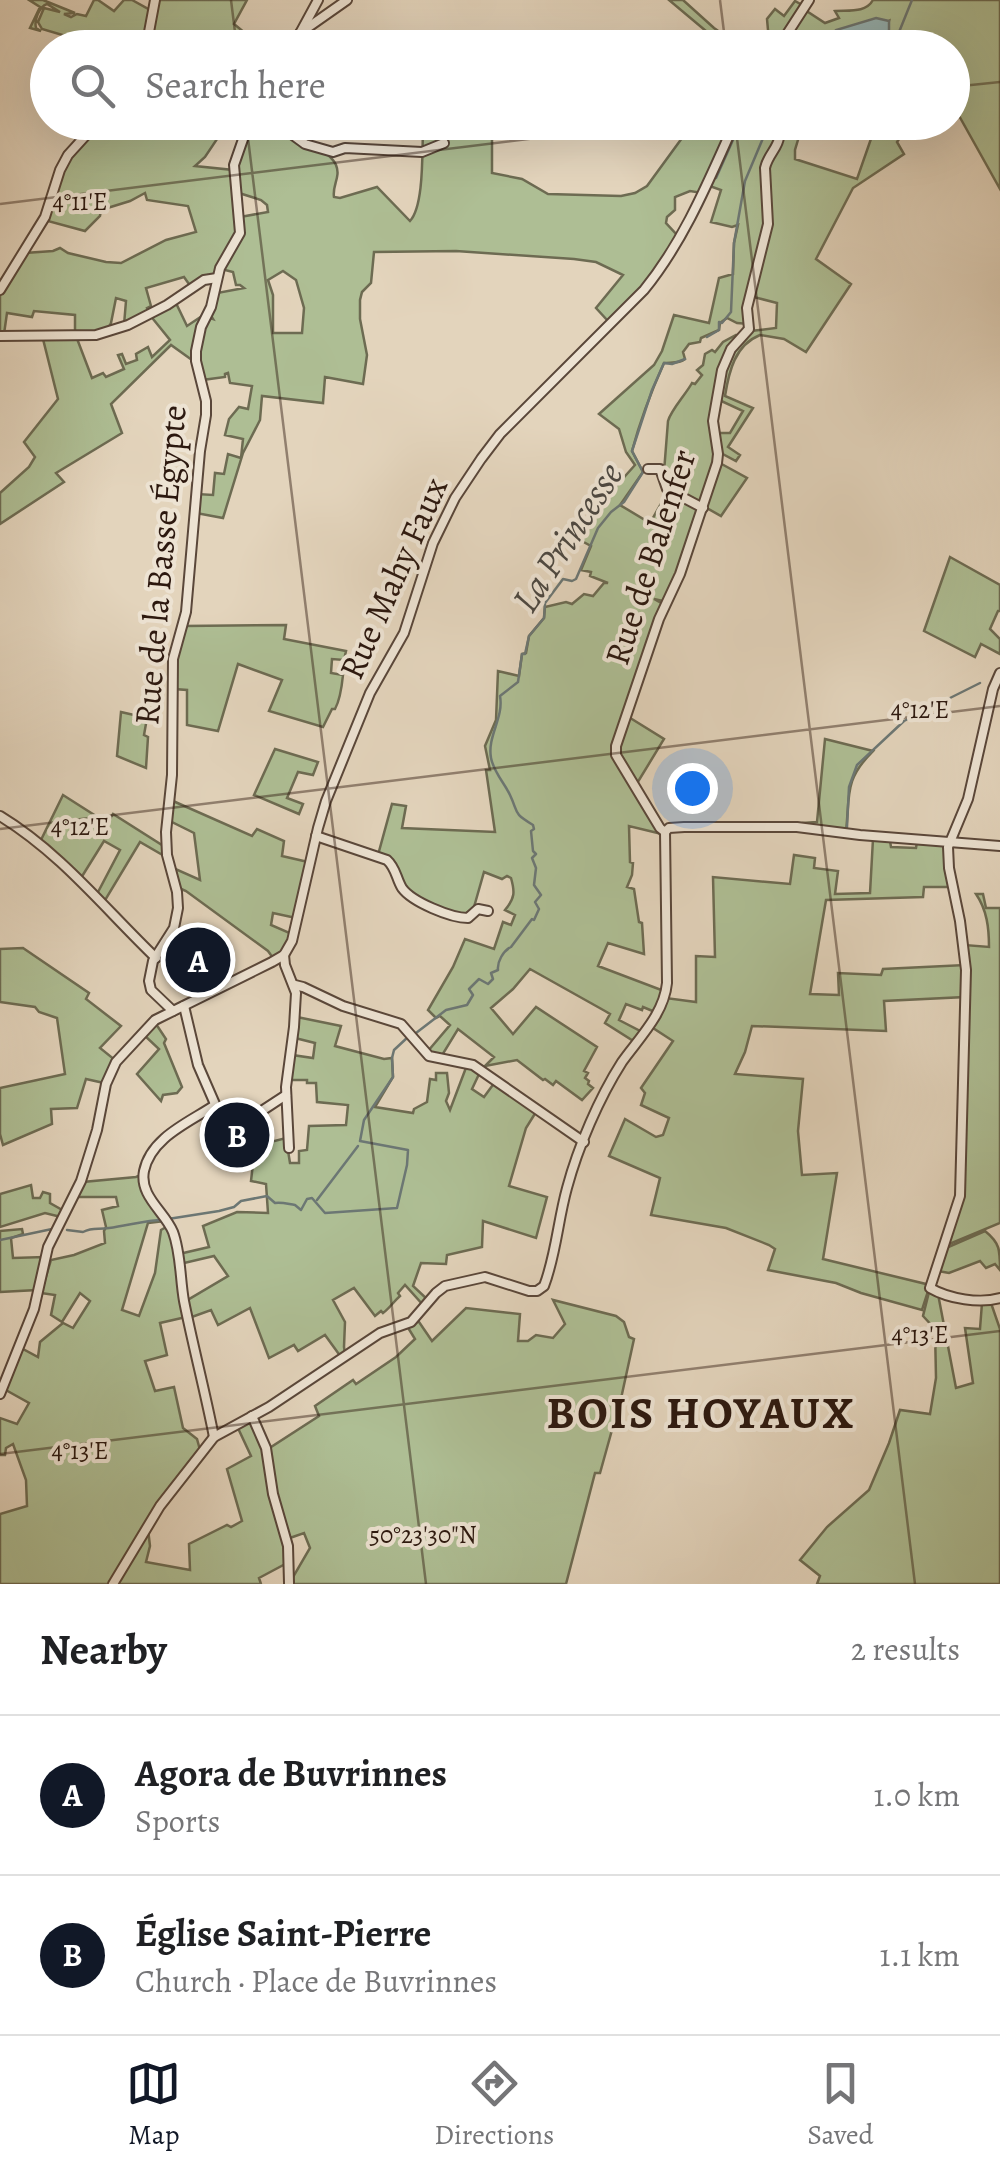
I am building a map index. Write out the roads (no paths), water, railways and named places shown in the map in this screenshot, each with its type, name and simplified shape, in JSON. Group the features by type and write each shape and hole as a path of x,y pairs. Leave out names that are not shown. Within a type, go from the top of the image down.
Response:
{"street":[{"path":"149,30 155,0"},
{"path":"302,30 318,0"},
{"path":"304,30 347,0"},
{"path":"790,30 809,0"},
{"path":"0,290 39,230 60,170 82,140"},
{"name":"Rue de la Basse Égypte","path":"156,958 170,937 178,913 166,844 172,775 173,659 186,612 206,415 196,346 212,307 222,264 240,233 234,165 243,140"},
{"path":"300,140 333,152 350,148 423,152 444,143"},
{"name":"Rue Mahy Faux","path":"284,955 294,933 326,801 370,693 404,633 430,550 455,498 500,434 659,271 727,140"},
{"name":"Rue de Balenfer","path":"665,832 616,755 616,746 718,458 712,420 722,370 731,348 750,327 747,308 768,224 766,164 778,140"},
{"path":"0,336 96,334 128,325 204,280 217,278"},
{"path":"648,469 660,469 666,488 703,508"},
{"path":"1000,673 965,808 948,847 966,970 960,1196 930,1288 982,1302 1000,1298"},
{"path":"0,816 74,873 156,958 150,987 173,1011"},
{"path":"113,1584 160,1506 214,1437 279,1400 380,1333 410,1322 445,1286 488,1278 526,1290 541,1289 547,1278 567,1188 584,1142 613,1077 656,1016 666,992 665,832 684,827 797,828 1000,846"},
{"path":"316,836 387,860 409,894 452,916 468,918 478,909 488,911"},
{"path":"0,1394 32,1314 48,1247 81,1181 112,1068 161,1016 284,955 295,985 296,1016 286,1095 289,1148"},
{"path":"295,985 343,1006 401,1024 430,1056 473,1066 584,1142"},
{"path":"184,1006 198,1066 227,1128 248,1120 286,1095"},
{"path":"214,1437 174,1238 148,1195 144,1178 145,1166 156,1146 215,1105"},
{"path":"252,1416 266,1448 273,1494 288,1546 289,1583"}],"water":[{"path":"876,18 889,21 889,30 836,30"}],"waterway":[{"name":"La Princesse","path":"900,30 912,0"},
{"path":"716,178 733,140"},
{"name":"La Princesse","path":"707,337 719,330 719,322 731,312 734,243 745,181 762,140"},
{"name":"La Princesse","path":"416,1033 446,1010 467,1005 473,995 469,989 479,979 488,984 493,979 491,973 498,970 503,954 539,909 535,902 541,895 534,885 533,825 517,812 491,758 500,696 518,682 522,654 529,636 544,618 545,603 563,579 576,579 598,528 624,502 643,472 632,451 652,390 664,363 685,359"},
{"path":"847,827 849,787 857,765 904,721 980,683"},
{"name":"La Princesse","path":"168,1219 219,1211 267,1196 275,1203 295,1205 301,1210 307,1199 312,1198 325,1213 397,1208 408,1150 360,1141 364,1120 393,1077 394,1050 408,1037"},
{"path":"317,1200 358,1146"},
{"name":"La Princesse","path":"67,1230 83,1232 163,1220"},
{"name":"La Princesse","path":"0,1240 52,1229"}],"place":[{"name":"Agora de Buvrinnes","path":"198,960"},
{"name":"Église Saint-Pierre","path":"237,1135"}],"district":[{"name":"BOIS HOYAUX","path":"701,1412"}]}
